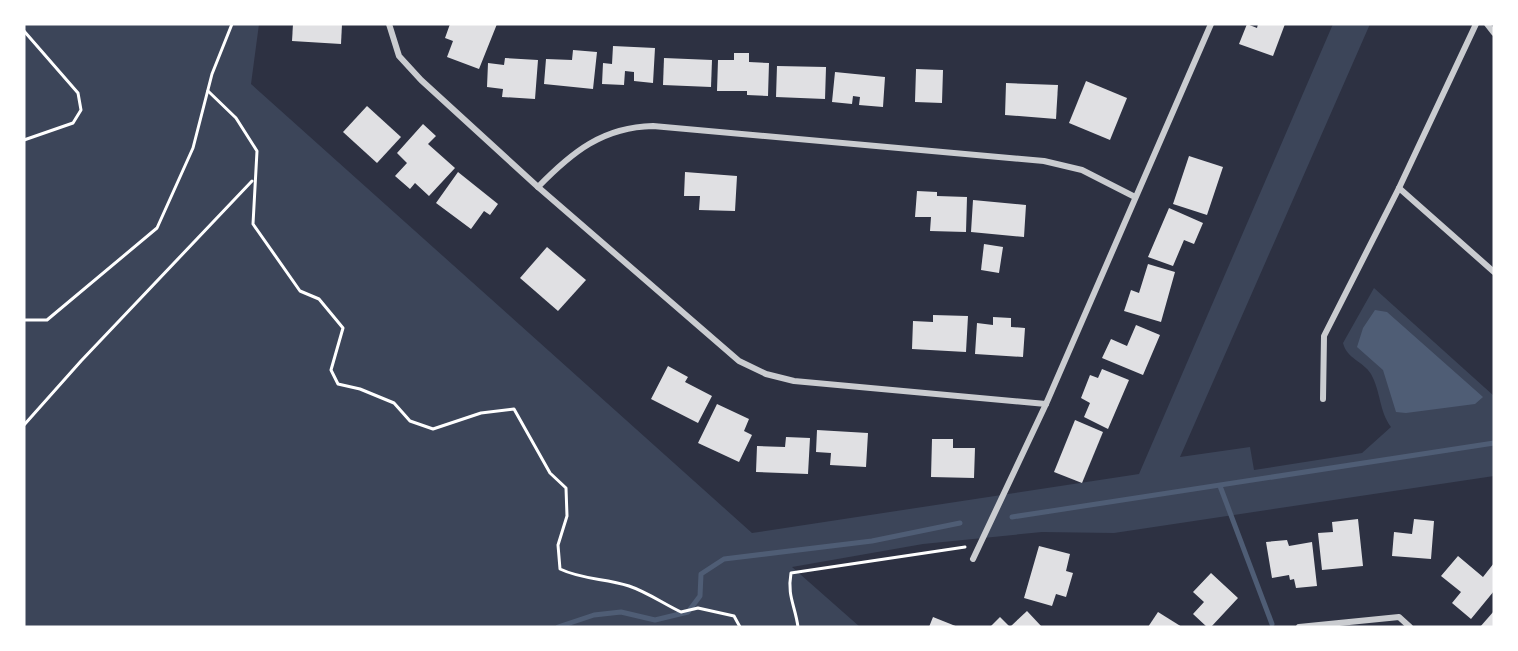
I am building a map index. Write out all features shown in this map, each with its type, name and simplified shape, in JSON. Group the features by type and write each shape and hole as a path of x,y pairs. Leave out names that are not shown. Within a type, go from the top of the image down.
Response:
{"street":[{"path":"389,24 399,56 421,80 723,350 766,374 794,381 1046,404"},
{"path":"973,559 1046,404 1211,24"},
{"path":"1323,399 1324,336 1400,188 1476,24"},
{"path":"1487,24 1494,33"},
{"path":"538,187 563,162 593,140 616,130 653,126 1044,161 1082,170 1135,197"},
{"path":"1400,188 1494,272"},
{"path":"1299,627 1399,618 1410,627"}],"path":[{"path":"24,320 47,320 157,228 193,148 208,91 232,24"},
{"path":"24,31 78,93 81,110 73,123 24,140"},
{"path":"208,91 236,118 257,151 253,224 300,291 320,299 343,328 331,370 338,384 360,389 394,403 410,421 433,429 481,413 514,409 550,472 566,488 567,516 558,545 560,569 579,578 606,580 632,587 681,612 698,608 735,616 740,627"},
{"path":"24,425 81,361 254,180"},
{"path":"798,627 796,611 788,592 790,573 981,544"}],"shaded area":[{"path":"24,24 259,24 251,84 752,533 1139,474 1333,24 1370,24 1180,457 1250,447 1254,470 1362,453 1391,427 1384,414 1371,374 1348,353 1343,343 1374,288 1494,396 1494,476 1114,533 1042,532 923,544 792,567 860,627 24,627"},
{"path":"1375,310 1387,312 1483,397 1475,404 1406,413 1396,412 1383,370 1357,347 1363,328"}],"building":[{"path":"293,24 342,24 341,44 292,41"},
{"path":"450,24 497,24 479,69 447,57 453,41 445,38"},
{"path":"1247,24 1257,28 1258,24 1285,24 1273,56 1239,44"},
{"path":"613,46 655,48 653,83 634,81 634,72 625,71 624,85 602,84 603,63 612,64"},
{"path":"573,50 597,52 593,89 544,84 546,59 572,60"},
{"path":"734,53 749,53 749,62 769,63 768,96 747,95 747,91 717,91 718,60 734,60"},
{"path":"505,58 538,60 535,99 502,97 503,89 487,87 488,63 504,65"},
{"path":"664,58 712,60 711,87 663,85"},
{"path":"777,66 826,67 825,99 776,97"},
{"path":"916,69 943,70 942,103 915,102"},
{"path":"835,72 885,77 883,107 859,105 860,97 853,96 852,104 832,102"},
{"path":"1086,81 1127,98 1110,140 1069,123"},
{"path":"1006,83 1058,85 1056,119 1005,115"},
{"path":"367,106 401,137 377,163 343,132"},
{"path":"423,124 436,136 428,144 455,168 429,196 415,183 410,189 395,176 407,163 397,153"},
{"path":"1189,156 1223,167 1207,215 1173,204"},
{"path":"458,172 498,204 490,215 484,211 471,229 436,203"},
{"path":"685,172 737,176 735,211 699,210 700,196 684,196"},
{"path":"917,191 937,192 937,196 967,197 966,232 930,231 931,217 915,217"},
{"path":"973,200 1026,205 1024,237 971,232"},
{"path":"1169,208 1203,223 1194,244 1184,240 1173,266 1148,257"},
{"path":"984,244 1003,247 999,273 981,270"},
{"path":"547,247 586,280 558,311 520,278"},
{"path":"1148,264 1175,272 1161,322 1124,311 1131,290 1139,293"},
{"path":"933,315 968,316 966,352 912,349 913,321 933,322"},
{"path":"993,317 1011,318 1011,327 1025,328 1023,357 975,354 977,323 993,325"},
{"path":"1136,325 1160,335 1143,375 1102,358 1111,339 1127,346"},
{"path":"668,366 688,377 685,382 712,396 698,423 651,399"},
{"path":"1102,369 1129,380 1108,429 1084,417 1090,403 1081,398 1090,375 1098,378"},
{"path":"717,404 749,419 744,431 752,435 739,462 698,443"},
{"path":"1075,420 1103,432 1082,483 1054,472"},
{"path":"817,430 868,433 866,467 830,465 831,453 816,452"},
{"path":"786,437 810,438 808,474 756,472 757,446 785,447"},
{"path":"932,439 953,439 953,448 975,448 974,478 931,477"},
{"path":"1358,519 1363,566 1322,570 1318,533 1333,532 1332,522"},
{"path":"1414,519 1434,521 1431,559 1392,556 1394,532 1412,534"},
{"path":"1287,540 1289,546 1312,542 1317,586 1296,588 1294,579 1290,580 1289,575 1272,578 1266,542"},
{"path":"1039,546 1070,554 1066,571 1073,573 1066,597 1056,594 1052,606 1024,598"},
{"path":"1458,556 1483,577 1494,563 1494,591 1471,619 1452,603 1461,592 1441,576"},
{"path":"1211,573 1238,598 1211,627 1207,627 1193,614 1204,602 1193,592"},
{"path":"1027,611 1042,627 1010,627"},
{"path":"1494,611 1494,627 1480,627"},
{"path":"1158,612 1182,627 1148,627"},
{"path":"933,617 958,627 929,627"},
{"path":"1000,617 1010,627 990,627"}],"waterway":[{"path":"1012,517 1494,443"},
{"path":"1220,486 1272,624"},
{"path":"558,627 594,615 621,612 655,620 688,612 700,596 701,574 724,559 872,541 960,523"}]}
